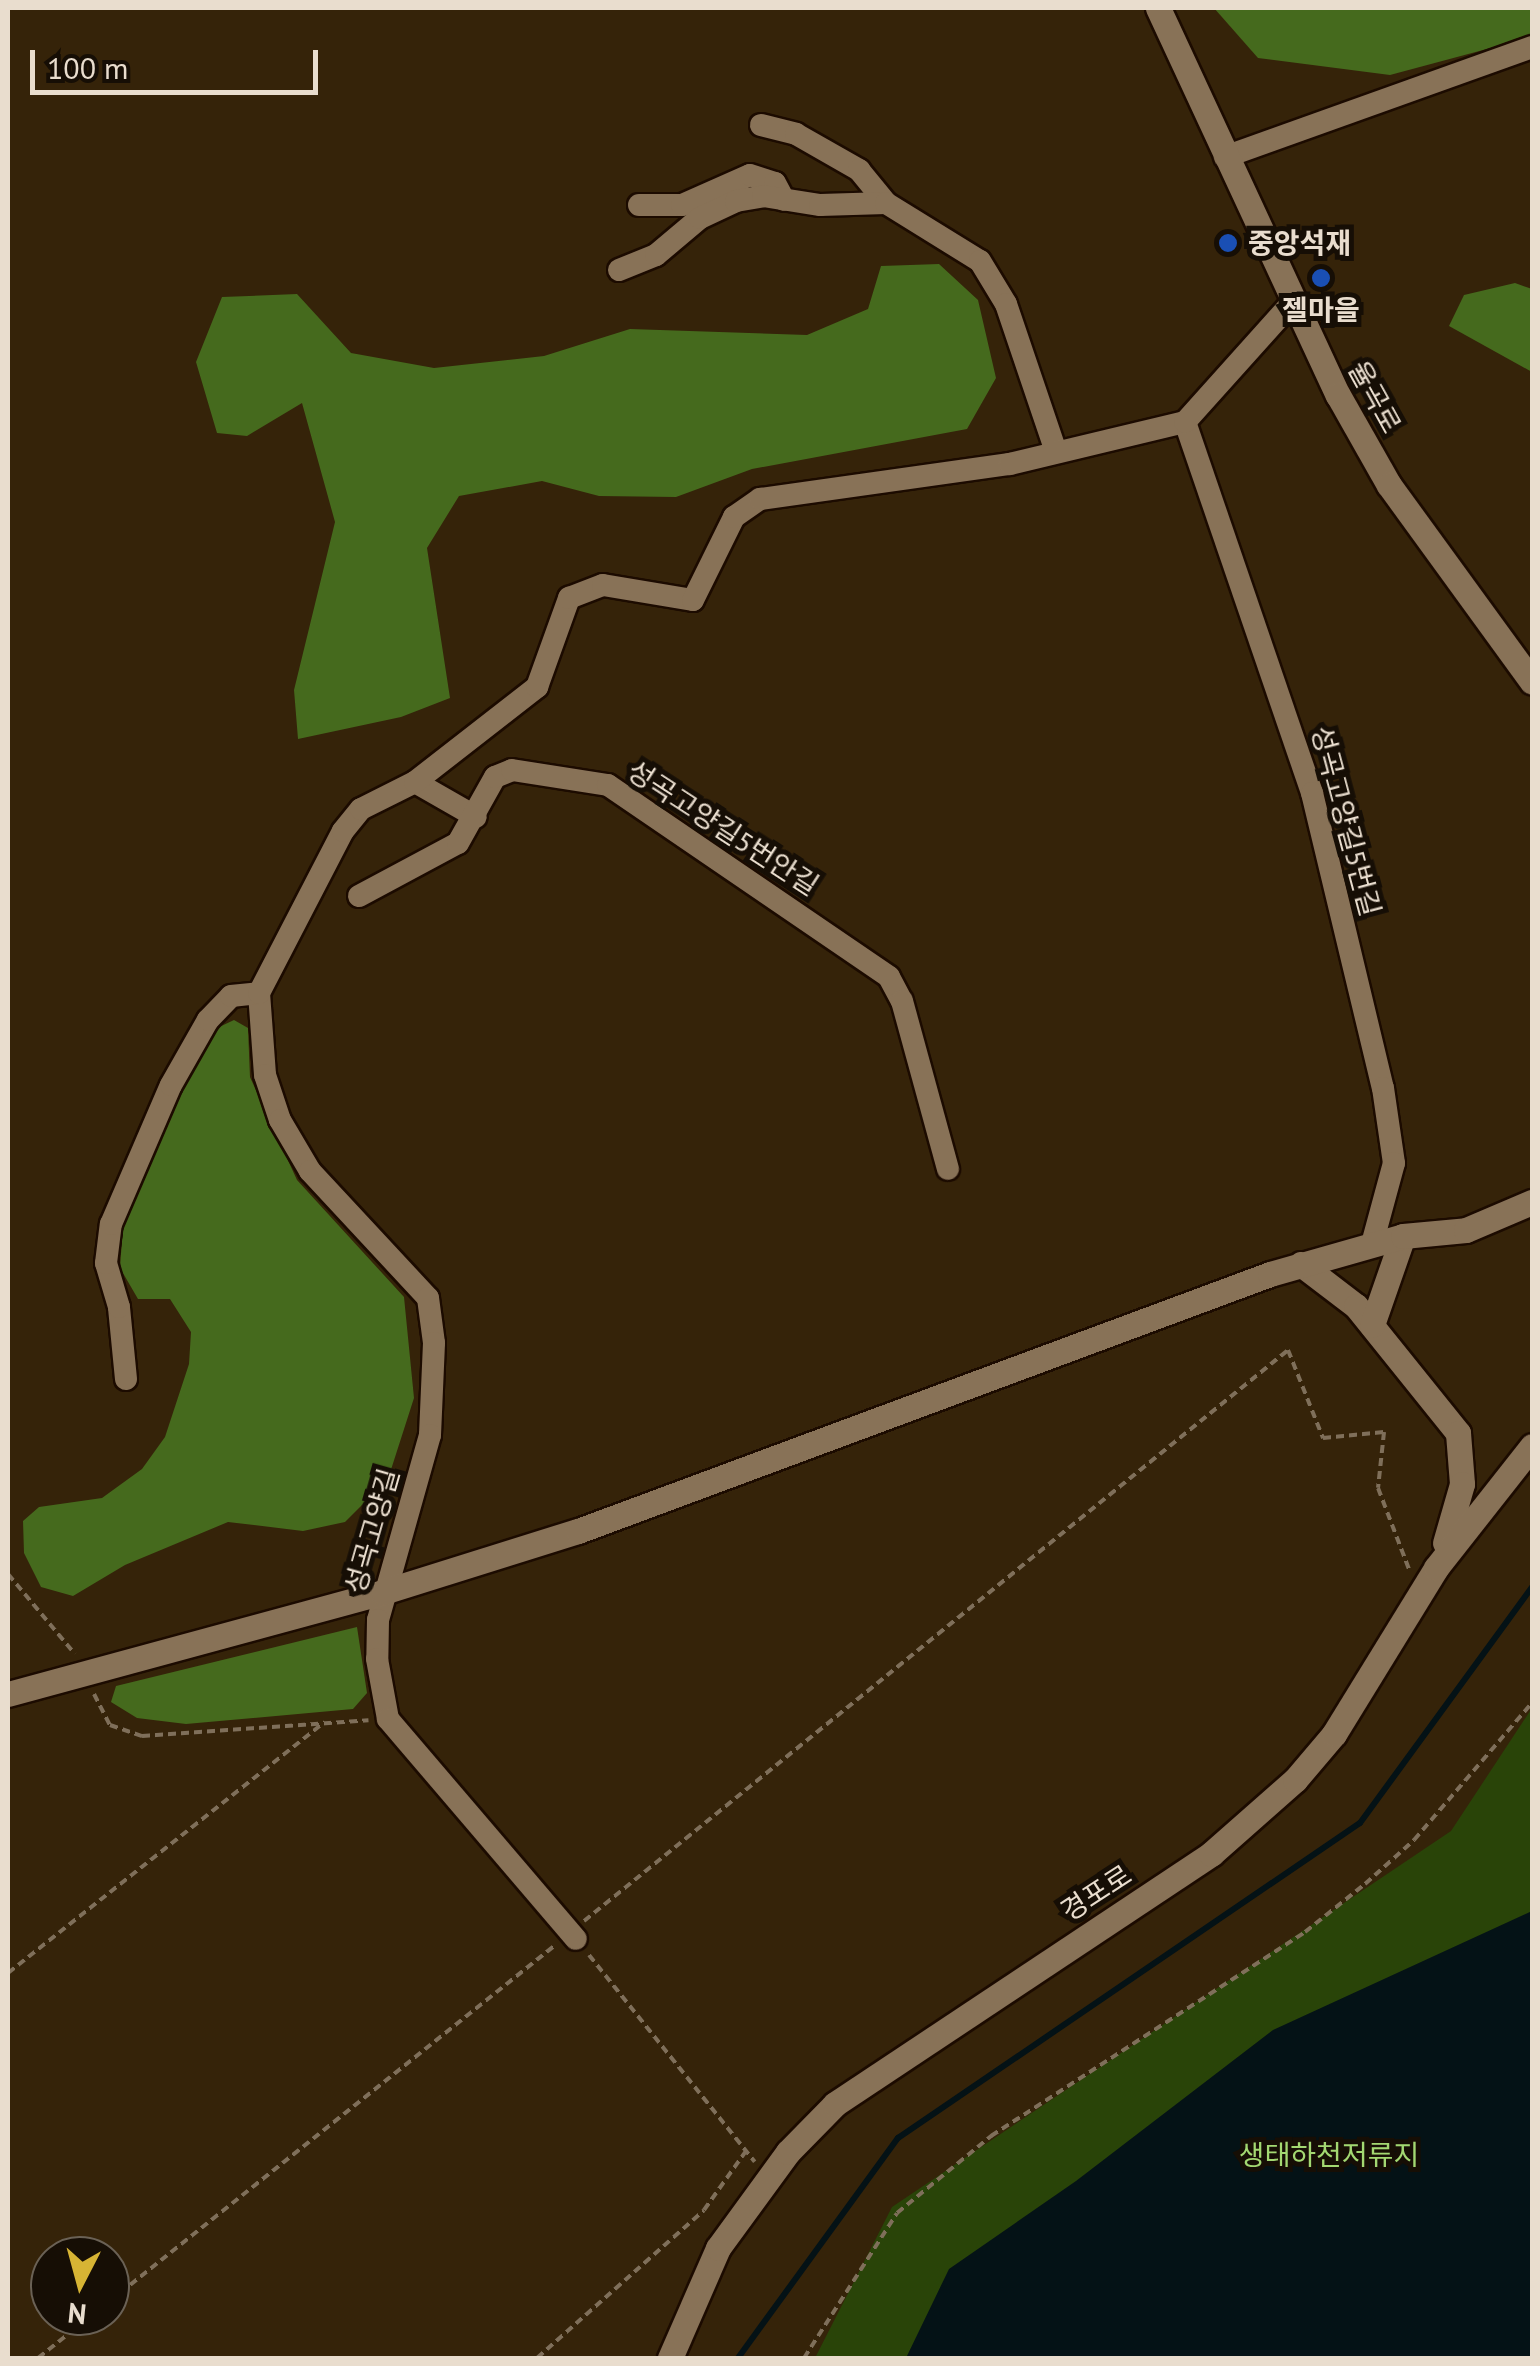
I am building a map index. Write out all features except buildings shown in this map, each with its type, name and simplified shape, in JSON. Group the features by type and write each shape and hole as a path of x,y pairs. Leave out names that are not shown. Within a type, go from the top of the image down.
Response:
{"street":[{"name":"율곡로","path":"1158,8 1291,304 1390,485 1532,682"},
{"path":"1225,157 1532,47"},
{"path":"760,125 796,134 859,170 886,203 980,261 1006,304 1056,452"},
{"path":"639,204 682,205 750,174 775,183 784,200"},
{"path":"620,270 656,255 700,218 736,201 886,203"},
{"path":"126,1379 118,1307 106,1263 112,1224 171,1084 208,1020 231,996 259,993 342,831 361,809 415,782 537,687 569,598 604,585 693,600 742,506 1056,452 1185,422 1291,304"},
{"name":"성곡고양길5번길","path":"1185,422 1312,793 1383,1088 1394,1163 1372,1244"},
{"name":"성곡고양길5번안길","path":"359,896 458,843 494,777 512,770 608,785 868,959 889,977 902,1000 948,1170"},
{"path":"415,782 476,816"},
{"name":"성곡고양길","path":"259,993 265,1075 280,1120 310,1171 428,1298 434,1343 430,1435 382,1592 376,1659 388,1719 573,1936"},
{"path":"8,1694 382,1592 578,1532 1301,1264 1404,1236 1466,1230 1532,1202"},
{"path":"1372,1325 1404,1236"},
{"path":"1301,1264 1372,1325 1458,1433 1462,1484 1436,1568"},
{"name":"경포로","path":"670,2358 718,2248 758,2191 835,2104 1256,1818 1334,1734 1423,1595 1436,1568 1532,1446"}],"path":[{"path":"130,2285 573,1936 1288,1350 1323,1438 1384,1432 1378,1488 1423,1595"},
{"path":"8,1574 62,1632 110,1725 142,1736 388,1719"},
{"path":"804,2358 897,2214 991,2136 1350,1896 1414,1840 1532,1703"},
{"path":"8,1973 326,1722"},
{"path":"573,1936 754,2158 758,2191"},
{"path":"537,2358 704,2210 746,2151"},
{"path":"38,2358 66,2336"}],"green space":[{"path":"1214,8 1532,8 1532,37 1390,75 1258,58"},
{"path":"939,264 978,300 996,378 967,429 752,469 676,497 599,496 542,481 459,496 427,548 450,698 401,717 298,739 294,690 335,522 302,403 247,436 217,433 196,362 222,297 297,294 351,353 434,368 544,356 630,329 807,335 868,309 881,266"},
{"path":"1515,283 1532,289 1532,372 1449,326 1464,295"},
{"path":"234,1020 248,1028 250,1077 297,1180 404,1297 414,1398 388,1479 345,1522 303,1531 228,1522 125,1565 73,1596 41,1587 24,1553 23,1521 39,1507 102,1498 142,1469 165,1437 189,1364 191,1332 170,1299 138,1299 120,1268 123,1225 183,1090 217,1028"},
{"path":"357,1627 367,1693 353,1709 186,1724 137,1718 111,1702 116,1686"},
{"name":"생태하천저류지","path":"1532,1708 1532,2358 815,2358 892,2207 1451,1831"}],"shaded area":[{"name":"생태하천저류지","path":"1532,1911 1532,2358 906,2358 949,2269 1076,2181 1273,2030"}],"waterway":[{"path":"738,2358 898,2138 1360,1823 1532,1587"}],"place":[{"name":"중앙석재","path":"1228,243"},
{"name":"젤마을","path":"1321,278"}]}
